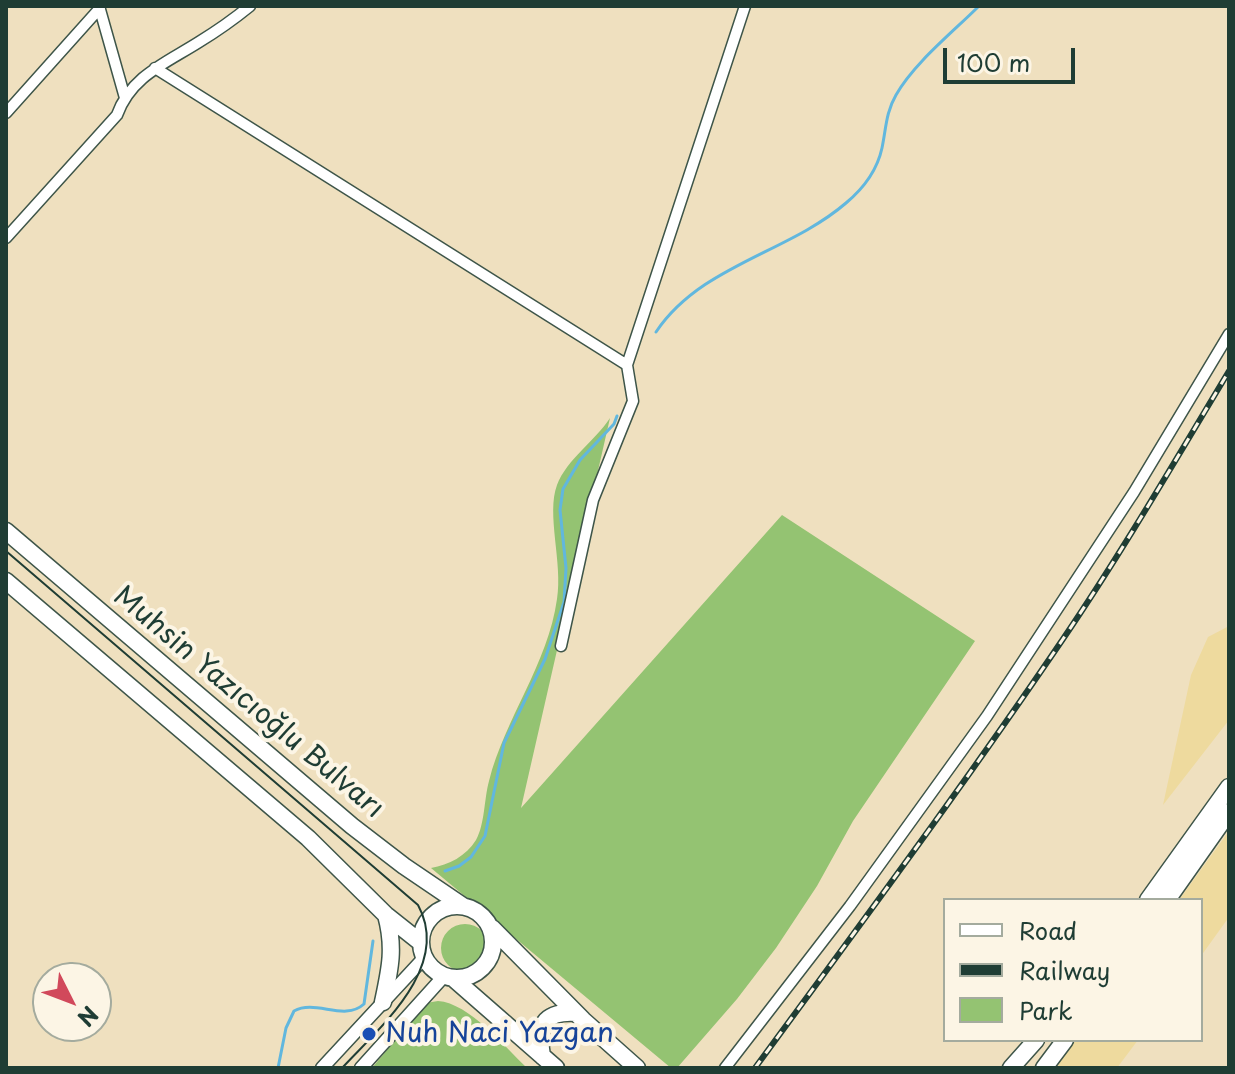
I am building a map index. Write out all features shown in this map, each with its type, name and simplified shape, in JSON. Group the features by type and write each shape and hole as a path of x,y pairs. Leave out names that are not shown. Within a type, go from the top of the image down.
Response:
{"highway":[{"name":"Muhsin Yazıcıoğlu Bulvarı","path":"6,531 352,826 463,906"},
{"path":"6,581 308,838 422,950 436,972 449,977 556,1068"},
{"path":"1149,898 1229,787"},
{"path":"1168,898 1229,812"},
{"path":"422,950 425,924 436,912 449,906 476,910 576,1013 637,1068"},
{"path":"383,1002 392,954 392,938 386,915"},
{"path":"449,977 474,974 489,960 493,947 490,926"},
{"path":"542,1056 539,1034 545,1022 556,1014 576,1013"},
{"path":"1011,1068 1034,1042"},
{"path":"1023,1068 1042,1042"},
{"path":"1044,1068 1064,1042"}],"street":[{"path":"6,238 117,115 141,77 250,6"},
{"path":"561,646 593,500 633,401 627,365 745,6"},
{"path":"100,7 125,98"},
{"path":"6,113 100,7"},
{"path":"155,68 627,365"},
{"path":"725,1068 835,927 987,716 1134,492 1229,334"},
{"path":"322,1068 383,1002 422,950"},
{"path":"361,1068 449,977"}],"green space":[{"path":"610,418 521,808 782,515 975,641 853,821 817,886 776,948 677,1068 671,1068 431,868 462,855 479,834 496,758 536,669 552,623 558,585 553,510 557,485 567,467"},
{"path":"465,924 482,931 489,948 482,965 465,972 448,965 441,948 448,931"},
{"path":"438,1001 462,1009 474,1018 527,1068 372,1068 426,1003"}],"sand":[{"path":"1229,626 1229,720 1163,805 1191,675 1208,637"},
{"path":"1229,831 1229,917 1203,953 1203,898 1180,898"},
{"path":"1074,1042 1136,1042 1117,1068 1055,1068"}],"waterway":[{"path":"656,332 675,309 697,291 823,220 859,191 877,164 896,95 923,60 979,6"},
{"path":"445,871 471,857 485,836 504,743 545,659 564,602 566,568 560,510 563,489 580,460 614,424 617,416"},
{"path":"278,1068 286,1028 294,1011 311,1007 348,1011 364,1004 373,941"}],"tram line":[{"path":"6,551 418,905 426,928 426,951 419,973 392,1015 342,1068"}],"railway":[{"path":"755,1068 1063,639 1229,371"}],"place":[{"name":"Nuh Naci Yazgan","path":"369,1034"}]}
